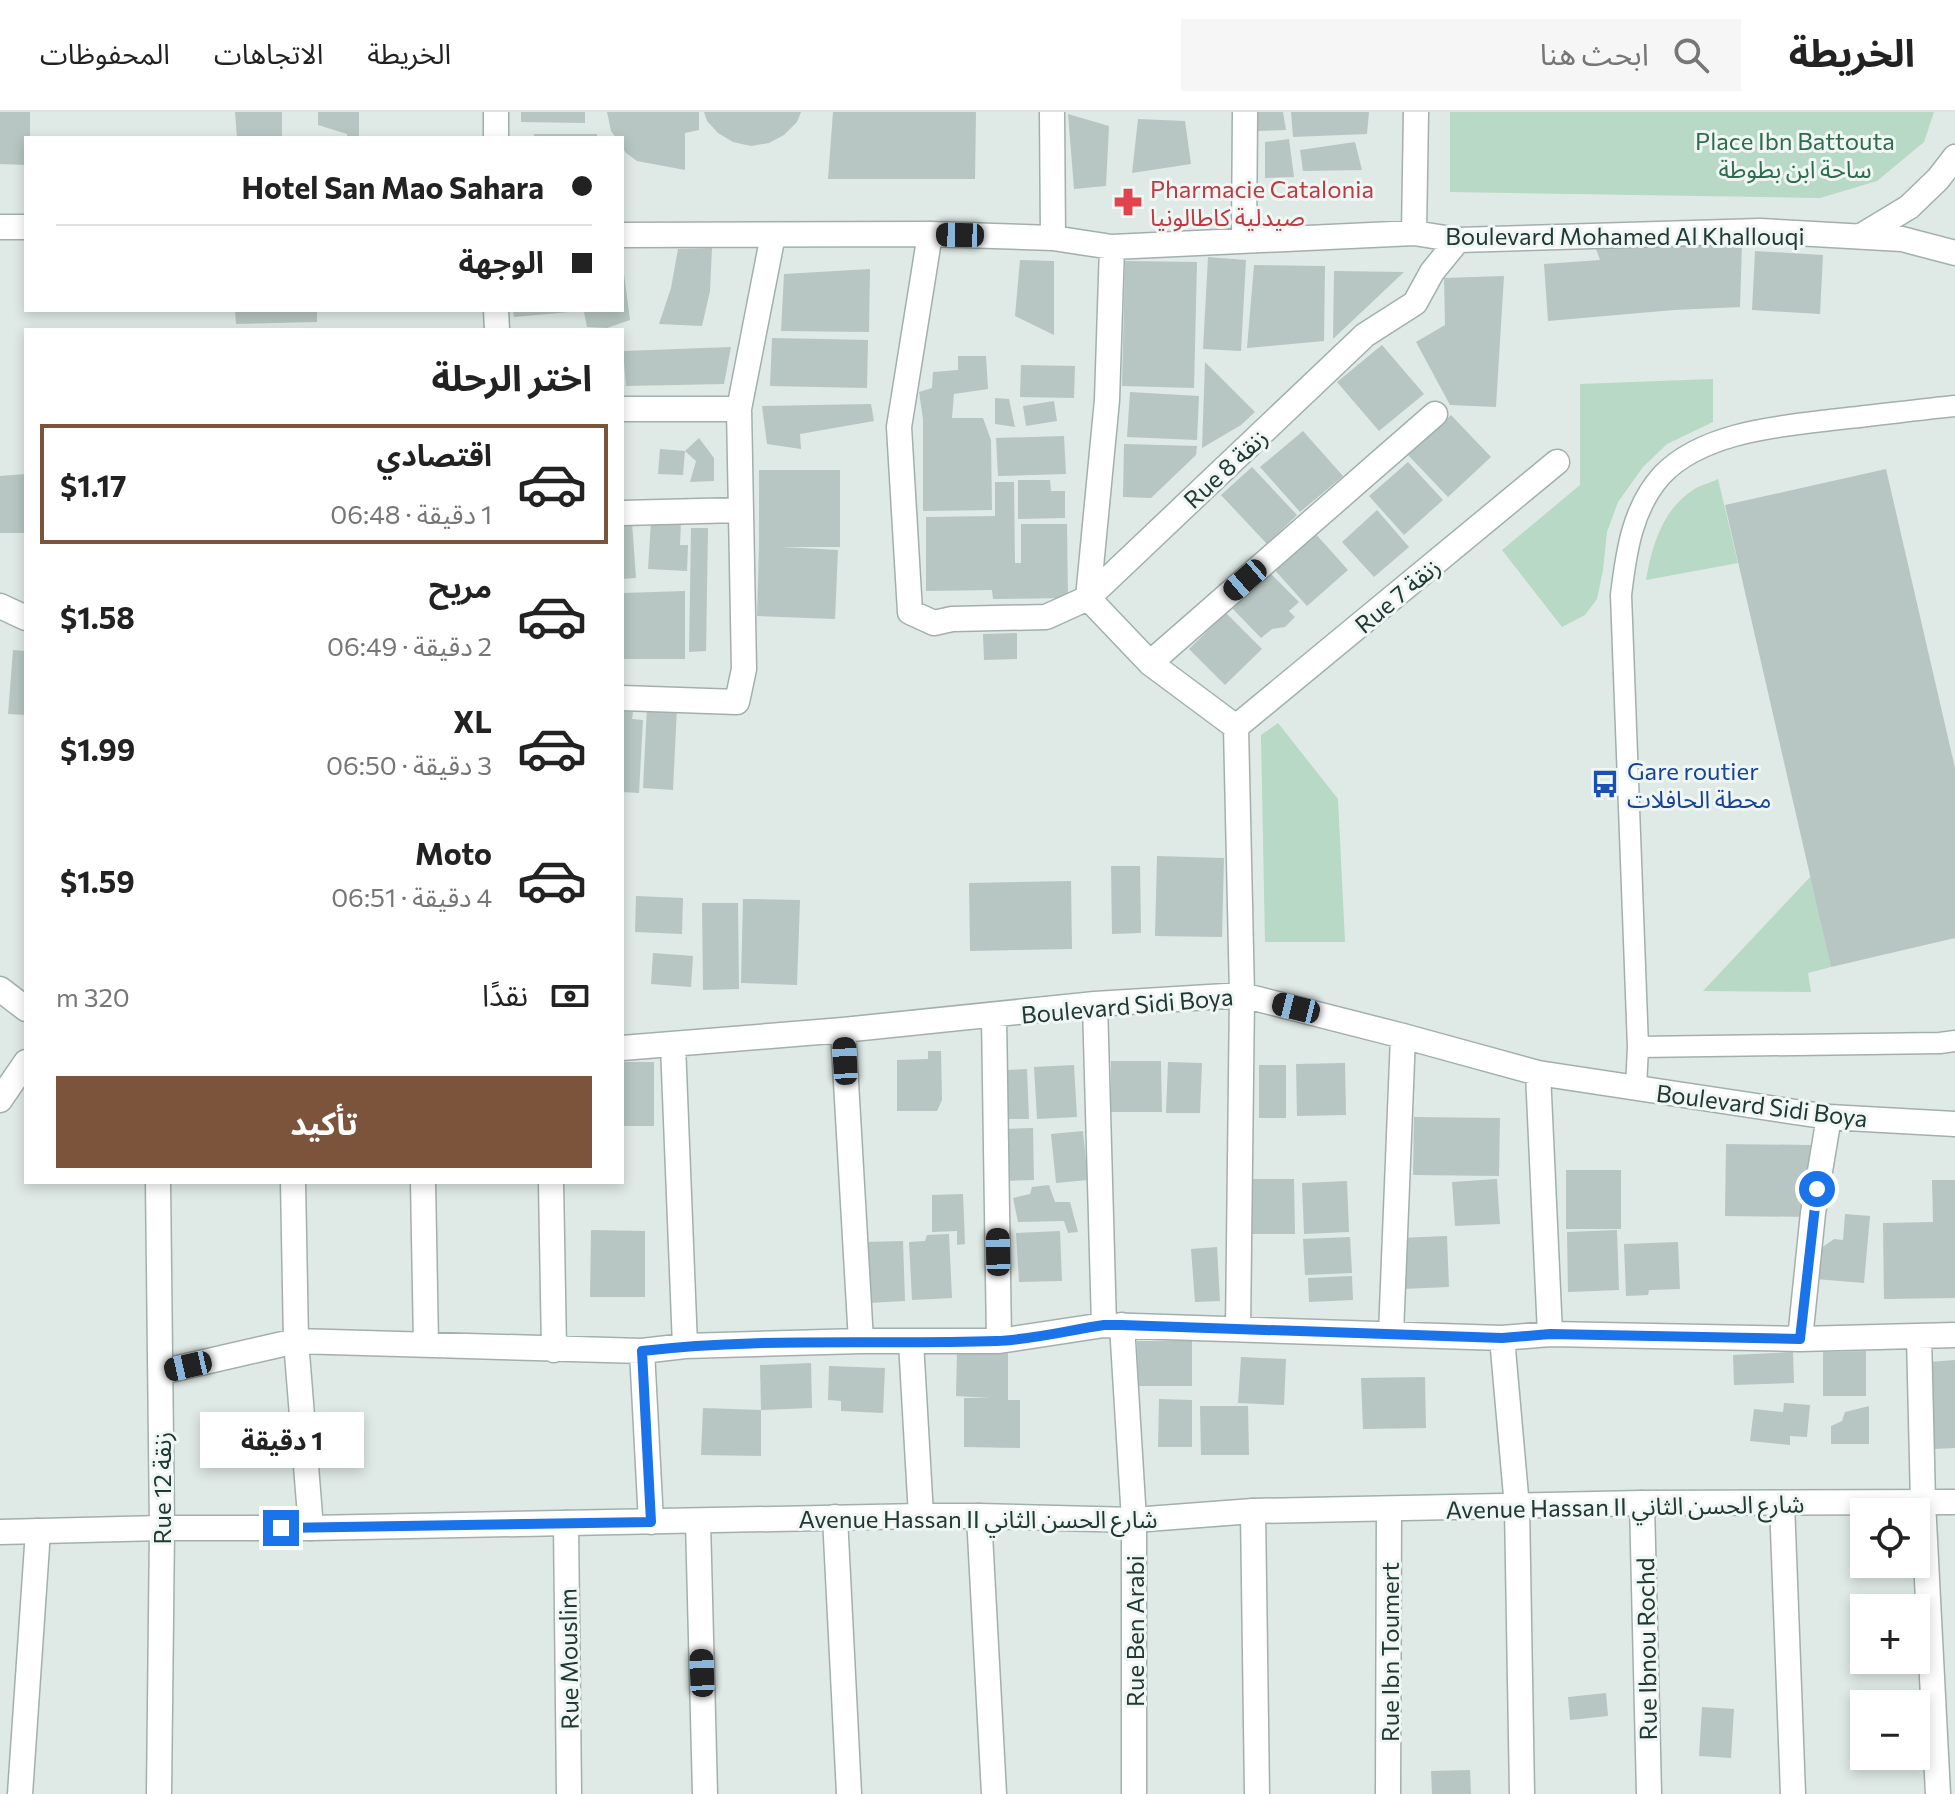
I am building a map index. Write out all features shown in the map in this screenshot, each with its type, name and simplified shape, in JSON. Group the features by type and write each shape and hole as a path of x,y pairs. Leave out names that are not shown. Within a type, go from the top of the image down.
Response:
{"street":[{"path":"496,112 496,136"},
{"path":"1052,112 1053,238"},
{"path":"1244,240 1245,112"},
{"path":"1414,233 1416,112"},
{"path":"1861,236 1909,207 1955,157"},
{"path":"0,227 24,227"},
{"name":"Boulevard Mohamed Al Khallouqi","path":"624,235 930,234 1053,238 1112,247 1414,233 1458,240 1760,231 1902,239 1955,253"},
{"name":"Rue 8 زنقة","path":"930,234 899,427 910,612 934,623 952,619 1046,617 1088,598 1365,335 1415,303 1432,272 1458,240"},
{"path":"624,698 737,702 744,669 739,409 773,235"},
{"path":"1112,247 1107,400 1088,598 1150,663 1236,727 1242,995 1238,1329"},
{"path":"624,409 739,409"},
{"path":"1150,663 1435,414"},
{"name":"Rue 7 زنقة","path":"1236,727 1557,462"},
{"path":"624,513 740,510"},
{"path":"0,606 24,617"},
{"path":"0,989 24,1007"},
{"name":"Boulevard Sidi Boya","path":"624,1048 994,1016 1095,1004 1242,995 1538,1073 1829,1117 1955,1124"},
{"name":"Rue Ben Arabi","path":"1095,1004 1113,1325 1134,1520 1134,1794"},
{"path":"994,1016 999,1341"},
{"path":"843,1030 861,1341"},
{"path":"1391,1334 1403,1036"},
{"path":"673,1045 685,1346"},
{"path":"0,1100 24,1065"},
{"path":"1538,1073 1550,1334"},
{"path":"1800,1339 1813,1213 1829,1117"},
{"name":"Rue 12 زنقة","path":"158,1184 162,1528 159,1794"},
{"path":"293,1184 296,1341 311,1528"},
{"path":"423,1184 426,1344"},
{"path":"551,1184 554,1350"},
{"path":"161,1372 296,1341 642,1351 685,1346 861,1341 999,1341 1113,1325 1502,1338 1550,1334 1800,1339 1955,1335"},
{"path":"1919,1336 1923,1498"},
{"path":"1502,1338 1517,1507 1522,1794"},
{"path":"911,1342 921,1516"},
{"path":"642,1351 651,1522"},
{"name":"Avenue Hassan II شارع الحسن الثاني","path":"1930,1502 1955,1502"},
{"name":"Avenue Hassan II شارع الحسن الثاني","path":"0,1532 921,1516 1134,1520 1253,1511 1642,1503 1850,1503"},
{"name":"Rue Ibnou Rochd","path":"1642,1503 1649,1794"},
{"path":"1782,1503 1793,1794"},
{"name":"Rue Ibn Toumert","path":"1388,1794 1389,1510"},
{"path":"1253,1511 1257,1794"},
{"path":"979,1516 994,1794"},
{"path":"835,1517 849,1794"},
{"path":"698,1521 705,1794"},
{"name":"Rue Mouslim","path":"566,1523 569,1794"},
{"path":"20,1794 38,1531"},
{"path":"1930,1574 1946,1739 1938,1794"}],"lane":[{"path":"1636,1088 1638,1047 1621,595 1627,545 1642,505 1662,475 1690,454 1726,438 1766,428 1955,406"},
{"path":"1638,1047 1955,1041"}],"green space":[{"name":"Place Ibn Battouta ساحة ابن بطوطة","path":"1450,112 1934,112 1924,142 1877,181 1820,198 1450,192"},
{"path":"1713,379 1713,422 1667,444 1643,467 1618,502 1607,532 1597,599 1585,615 1562,627 1502,550 1580,485 1580,384"},
{"path":"1718,479 1738,563 1646,580 1655,542 1673,508 1693,490"},
{"path":"1278,723 1338,799 1345,942 1265,942 1261,735"},
{"path":"1811,876 1831,967 1808,973 1811,992 1703,991"}],"building":[{"path":"0,112 30,112 30,136 24,136 24,165 0,164"},
{"path":"235,112 282,112 282,136 237,136"},
{"path":"318,112 359,112 359,136 347,136 318,125"},
{"path":"521,112 585,112 585,123 521,122"},
{"path":"607,112 699,112 699,130 685,133 685,170 637,161 624,150 624,136 615,136"},
{"path":"704,112 801,112 797,122 784,135 769,143 751,146 733,142 718,133 707,121"},
{"path":"833,112 976,112 975,179 828,179"},
{"path":"1256,112 1283,112 1286,130 1257,131"},
{"path":"1291,112 1369,112 1367,134 1293,137"},
{"path":"1068,114 1109,126 1106,186 1074,189"},
{"path":"1138,119 1185,121 1191,164 1132,173"},
{"path":"534,134 597,134 597,136"},
{"path":"1289,139 1294,177 1265,178 1265,142"},
{"path":"1355,142 1362,170 1303,171 1300,150"},
{"path":"1670,243 1742,243 1740,307 1548,321 1544,264 1600,260 1596,249"},
{"path":"712,248 710,291 702,326 659,324 671,288 678,249"},
{"path":"1755,251 1823,255 1820,314 1752,310"},
{"path":"1208,257 1246,260 1241,351 1203,349"},
{"path":"1020,260 1054,261 1054,335 1015,316"},
{"path":"1125,261 1197,262 1194,388 1122,386"},
{"path":"1254,265 1325,266 1324,341 1247,348"},
{"path":"870,269 869,332 781,331 784,274"},
{"path":"1334,271 1404,272 1333,339"},
{"path":"624,274 630,320 607,328 587,327 584,312 624,312"},
{"path":"1504,276 1496,407 1450,405 1416,342 1445,325 1444,278"},
{"path":"235,312 317,312 317,322 236,324"},
{"path":"513,312 570,312 514,317"},
{"path":"772,338 868,340 867,388 770,386"},
{"path":"1382,345 1424,394 1379,431 1337,382"},
{"path":"731,347 724,384 626,386 624,351"},
{"path":"958,356 986,356 988,389 954,394 952,418 983,418 991,440 992,510 923,511 923,419 919,392 932,388 933,372 958,370"},
{"path":"1205,362 1255,412 1241,425 1202,448"},
{"path":"1021,365 1075,366 1074,398 1020,397"},
{"path":"1130,392 1199,396 1197,440 1127,437"},
{"path":"995,398 1009,399 1015,427 995,424"},
{"path":"1054,401 1057,421 1026,426 1023,406"},
{"path":"871,404 874,421 800,434 801,449 767,444 762,406"},
{"path":"1451,415 1491,457 1448,497 1408,455"},
{"path":"1303,431 1343,476 1300,512 1260,467"},
{"path":"1064,436 1066,474 998,476 996,438"},
{"path":"699,438 714,458 714,481 690,482 696,461 685,451"},
{"path":"1124,444 1197,446 1196,455 1151,498 1123,497"},
{"path":"660,449 685,451 683,475 658,474"},
{"path":"1408,462 1443,500 1404,535 1369,496"},
{"path":"1252,467 1297,515 1267,544 1221,495"},
{"path":"1886,469 1955,768 1955,938 1831,967 1725,505"},
{"path":"759,470 840,470 840,547 782,547 838,550 835,619 757,616"},
{"path":"24,474 24,533 0,533 0,476"},
{"path":"1018,480 1050,480 1051,491 1065,491 1065,518 1018,519"},
{"path":"995,482 1014,482 1015,563 1021,563 1021,524 1067,524 1068,598 993,599 992,590 926,591 926,517 995,516"},
{"path":"1377,510 1409,547 1374,577 1342,542"},
{"path":"651,521 681,523 680,545 688,545 687,571 648,569"},
{"path":"632,523 636,578 624,579 624,524"},
{"path":"691,528 708,528 706,651 689,652"},
{"path":"1314,532 1348,570 1307,606 1273,568"},
{"path":"1267,570 1299,602 1289,611 1295,617 1285,627 1272,629 1261,638 1230,606"},
{"path":"685,591 685,659 624,659 624,593"},
{"path":"1226,613 1262,649 1225,685 1189,649"},
{"path":"1017,633 1017,659 984,660 983,634"},
{"path":"13,650 24,651 24,715 8,714"},
{"path":"647,706 677,707 673,790 643,788"},
{"path":"624,711 633,712 632,719 643,720 639,793 624,792"},
{"path":"1157,856 1224,858 1222,937 1155,936"},
{"path":"1111,866 1140,866 1141,933 1112,934"},
{"path":"1071,881 1072,949 970,951 969,883"},
{"path":"636,896 683,898 682,934 635,932"},
{"path":"743,899 800,900 797,985 741,983"},
{"path":"702,903 738,903 739,989 703,990"},
{"path":"653,953 693,956 691,987 651,984"},
{"path":"928,1051 941,1051 942,1100 937,1111 897,1111 897,1060 928,1059"},
{"path":"1111,1061 1161,1061 1162,1112 1111,1112"},
{"path":"624,1062 654,1062 654,1126 624,1126"},
{"path":"1168,1062 1202,1063 1200,1113 1166,1113"},
{"path":"1345,1063 1346,1115 1297,1116 1296,1064"},
{"path":"1074,1065 1077,1117 1037,1119 1034,1067"},
{"path":"1259,1065 1286,1065 1286,1118 1259,1118"},
{"path":"1027,1069 1029,1119 1007,1119 1005,1070"},
{"path":"1414,1117 1500,1118 1499,1176 1413,1175"},
{"path":"1033,1128 1034,1180 1005,1181 1003,1129"},
{"path":"1083,1131 1088,1180 1056,1183 1051,1134"},
{"path":"1726,1144 1811,1145 1810,1217 1725,1216"},
{"path":"1566,1170 1621,1170 1621,1229 1566,1229"},
{"path":"1245,1179 1294,1179 1295,1234 1246,1234"},
{"path":"1497,1179 1500,1224 1455,1226 1452,1182"},
{"path":"1932,1180 1955,1180 1955,1298 1884,1299 1883,1223 1933,1222"},
{"path":"1347,1181 1349,1232 1304,1234 1302,1183"},
{"path":"1049,1185 1055,1202 1070,1202 1078,1232 1068,1233 1064,1221 1018,1222 1013,1198 1030,1194 1032,1187"},
{"path":"963,1194 965,1244 957,1245 957,1231 932,1232 932,1195"},
{"path":"1845,1214 1870,1216 1864,1283 1815,1279 1817,1251 1834,1239 1843,1240"},
{"path":"591,1230 645,1231 645,1297 590,1297"},
{"path":"1617,1230 1619,1290 1568,1292 1567,1232"},
{"path":"1060,1231 1062,1281 1019,1282 1016,1233"},
{"path":"949,1234 952,1298 912,1300 909,1242 925,1241 927,1235"},
{"path":"1447,1236 1449,1287 1402,1289 1400,1238"},
{"path":"1350,1237 1352,1273 1305,1275 1303,1239"},
{"path":"903,1241 905,1301 867,1303 865,1242"},
{"path":"1678,1242 1680,1289 1649,1290 1648,1295 1626,1296 1624,1244"},
{"path":"1217,1247 1220,1301 1195,1302 1191,1249"},
{"path":"1352,1276 1353,1300 1309,1302 1308,1278"},
{"path":"1137,1341 1192,1341 1192,1386 1138,1386"},
{"path":"957,1351 1008,1351 1008,1400 1020,1400 1020,1448 964,1447 964,1398 990,1398 956,1396"},
{"path":"1866,1351 1866,1396 1823,1396 1823,1352"},
{"path":"1793,1352 1794,1383 1734,1385 1733,1355"},
{"path":"1241,1357 1286,1359 1284,1405 1238,1403"},
{"path":"1955,1360 1955,1448 1934,1449 1929,1362"},
{"path":"811,1363 812,1408 761,1410 760,1365"},
{"path":"829,1366 885,1368 883,1413 841,1411 841,1401 828,1400"},
{"path":"1425,1377 1426,1428 1363,1429 1361,1378"},
{"path":"1159,1399 1192,1400 1192,1447 1158,1447"},
{"path":"1784,1403 1810,1405 1807,1437 1790,1436 1790,1445 1750,1441 1754,1409 1783,1412"},
{"path":"1200,1406 1248,1406 1249,1455 1201,1455"},
{"path":"1869,1406 1869,1444 1831,1444 1831,1426 1842,1421 1845,1412"},
{"path":"703,1408 761,1410 761,1456 701,1455"},
{"path":"1606,1693 1608,1716 1570,1720 1568,1697"},
{"path":"1702,1707 1734,1709 1731,1758 1699,1756"},
{"path":"1470,1770 1471,1794 1432,1794 1431,1771"}],"place":[{"name":"Pharmacie Catalonia صيدلية كاطالونيا","path":"1128,202"},
{"name":"Gare routier محطة الحافلات","path":"1605,784"}],"route":[{"path":"281,1528 651,1522 642,1351 685,1346 861,1341 999,1341 1104,1325 1502,1338 1550,1334 1800,1339 1817,1189"}]}
